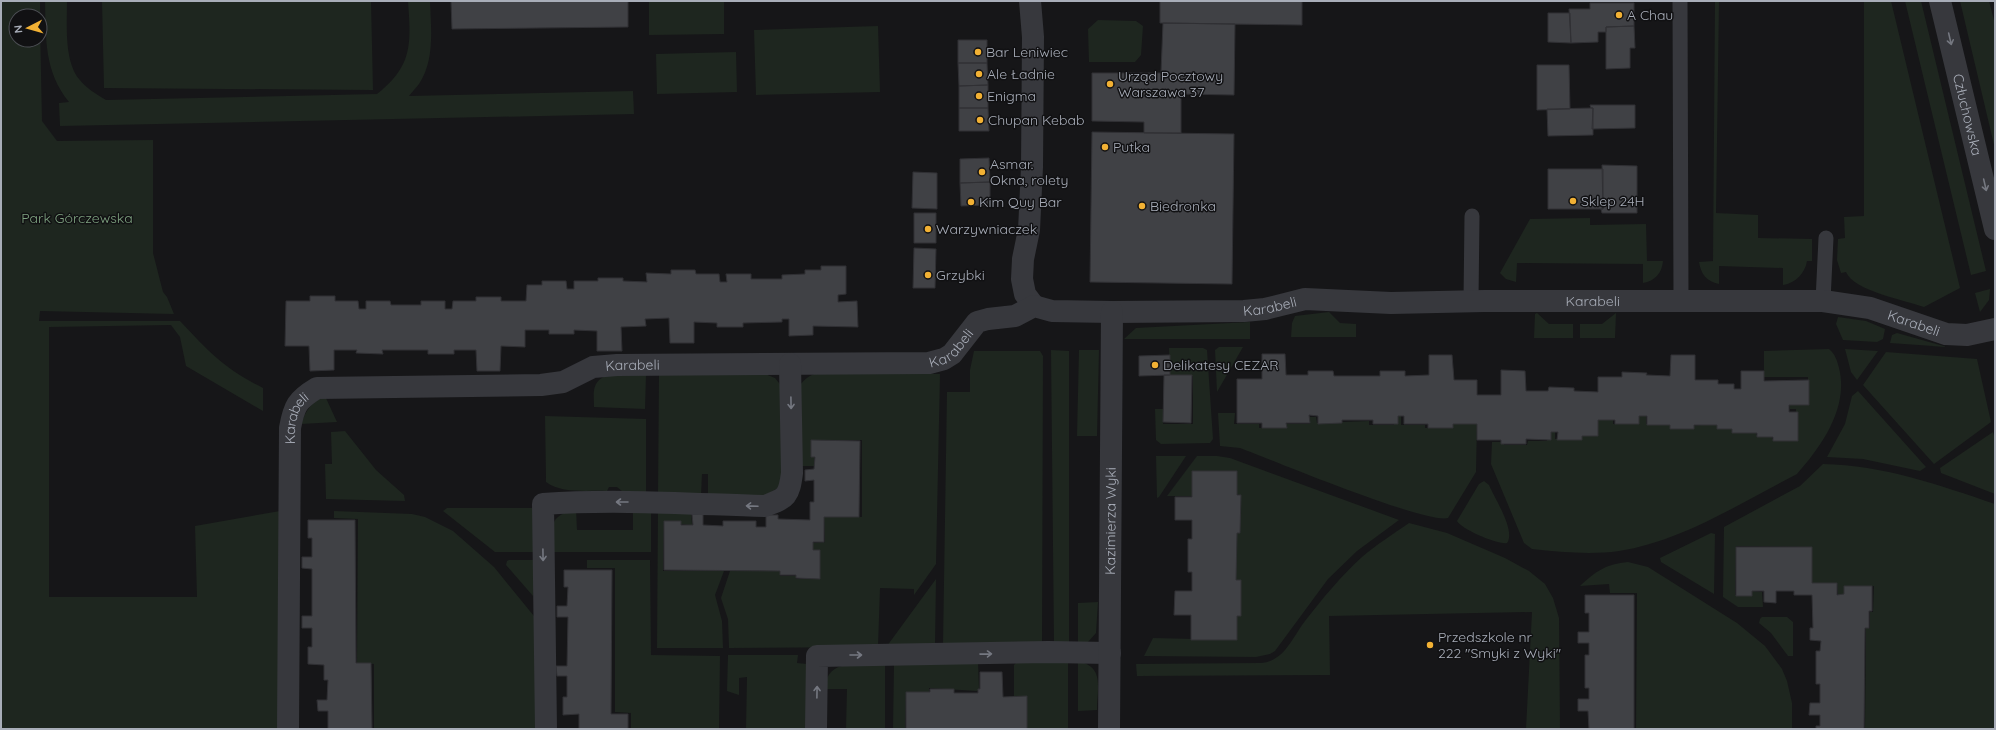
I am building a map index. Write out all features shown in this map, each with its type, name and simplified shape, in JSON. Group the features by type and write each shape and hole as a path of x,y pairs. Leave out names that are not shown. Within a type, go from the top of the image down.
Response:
{"street":[{"path":"1030,1 1033,37 1032,174 1030,230 1023,259 1022,279 1025,294 1034,306"},
{"name":"Człuchowska","path":"1940,1 1995,229"},
{"name":"Karabeli","path":"288,729 290,428 294,409 305,395 317,388 331,386 541,385 563,382 593,367 617,365 928,363 944,359 959,346 978,322 988,319 1015,316 1034,306 1052,311 1244,311 1265,309 1306,299 1391,303 1471,301 1823,300 1870,308 1933,331 1967,335 1995,329"},
{"name":"Kazimierza Wyki","path":"1109,729 1112,312"},
{"path":"546,729 543,504 570,502 653,502 765,506 780,500 790,490 792,473 790,364"},
{"path":"816,729 817,656 1048,652 1110,653"}],"lane":[{"path":"1680,1 1681,300"},
{"path":"1471,301 1472,216"},
{"path":"1823,300 1826,238"}],"green space":[{"name":"Park Górczewska","path":"1,1 40,1 40,8 8,8 8,48 40,48 42,121 57,141 153,140 153,253 163,292 167,297 174,314 40,311 39,321 180,321 218,359 238,374 263,388 263,411 186,366 180,337 171,325 49,327 49,597 197,597 195,526 280,511 278,729 1,729"},
{"path":"45,1 67,1 67,42 74,71 85,85 106,100 377,94 389,84 397,74 407,53 409,42 408,1 430,1 431,44 428,65 419,84 409,96 633,91 634,114 60,126 59,103 69,102 55,78 51,66 47,48 48,8 45,8"},
{"path":"102,1 371,1 373,90 104,88"},
{"path":"649,1 724,1 724,34 649,35"},
{"path":"1715,1 1719,1 1716,213 1758,215 1758,238 1812,239 1812,261 1807,261 1804,270 1799,277 1788,284 1783,285 1783,268 1719,266 1719,284 1707,279 1700,266 1699,262 1713,261"},
{"path":"1864,1 1891,1 1960,288 1924,307 1869,290 1851,279 1846,272 1841,273 1837,260 1838,239 1845,238 1844,217 1864,216"},
{"path":"1905,1 1921,1 1986,271 1971,275"},
{"path":"1960,1 1989,1 1995,24 1995,149"},
{"path":"1098,20 1136,21 1143,26 1141,55 1135,62 1089,62 1088,29"},
{"path":"878,26 880,92 756,95 754,30"},
{"path":"736,52 737,92 657,94 656,54"},
{"path":"1590,218 1590,225 1646,224 1647,261 1663,261 1657,276 1643,283 1643,264 1517,263 1516,282 1506,279 1500,273 1530,219"},
{"path":"1990,289 1989,300 1980,312 1975,293"},
{"path":"1329,312 1340,323 1356,324 1356,337 1291,337 1292,323 1295,316"},
{"path":"1537,313 1549,324 1573,324 1573,338 1534,338 1535,314"},
{"path":"1616,313 1615,338 1580,338 1580,324 1602,324"},
{"path":"1838,317 1866,321 1885,329 1883,339 1877,342 1843,340 1836,324"},
{"path":"1250,322 1250,339 1124,339 1136,328"},
{"path":"1897,333 1947,347 1890,343 1892,335"},
{"path":"1219,347 1243,347 1217,392 1215,350"},
{"path":"1169,348 1203,348 1207,350 1213,439 1210,443 1161,444 1156,440 1155,409 1163,409 1163,424 1193,424 1193,376 1170,375"},
{"path":"1829,349 1837,360 1841,383 1837,411 1816,451 1797,474 1711,520 1666,539 1643,546 1619,551 1587,553 1532,549 1524,543 1491,464 1492,442 1504,442 1504,445 1527,445 1528,441 1547,441 1547,432 1555,432 1555,439 1579,439 1596,419 1613,419 1613,424 1638,424 1638,415 1646,415 1646,424 1670,424 1670,427 1717,424 1717,427 1732,427 1732,432 1756,432 1756,435 1772,435 1772,439 1796,439 1796,409 1790,409 1789,402 1808,402 1808,377 1764,377 1764,351"},
{"path":"1845,349 1878,351 1857,380 1851,372"},
{"path":"1051,350 1069,351 1069,644 1054,644"},
{"path":"1079,350 1099,350 1097,436 1077,436"},
{"path":"974,351 1040,351 1043,356 1042,644 943,645 947,392 970,392 970,370"},
{"path":"1886,352 1977,359 1991,422 1934,464 1863,385"},
{"path":"822,372 940,374 936,564 914,595 914,589 880,588 878,647 729,648 728,619 721,598 730,571 780,571 780,576 796,576 796,579 819,579 819,550 813,550 813,543 825,542 824,517 862,517 862,440 812,440 812,457 814,457 814,466 797,466 799,387 809,376"},
{"path":"659,374 765,374 775,378 783,388 781,486 766,495 708,496 708,474 702,474 701,495 658,495"},
{"path":"646,375 645,409 594,407 595,385 605,376"},
{"path":"1858,391 1926,467 1920,471 1863,459 1827,457 1845,424 1852,396"},
{"path":"325,396 337,422 301,424 310,407 316,401"},
{"path":"1218,413 1235,413 1234,424 1259,424 1259,428 1284,428 1285,424 1310,424 1309,417 1316,417 1317,423 1369,421 1369,425 1394,425 1394,416 1401,416 1401,425 1425,425 1425,428 1451,428 1451,421 1477,421 1476,472 1448,518 1434,517 1381,502 1347,490 1240,448 1220,446"},
{"path":"545,416 646,419 646,495 628,496 617,487 609,487 607,491 567,490 552,486 546,482"},
{"path":"345,431 376,470 404,495 405,501 326,499 325,464 332,464 331,432"},
{"path":"1993,432 1995,439 1995,494 1941,473 1940,468"},
{"path":"1156,456 1186,456 1157,498"},
{"path":"1197,456 1217,456 1230,458 1399,520 1357,551 1328,579 1275,651 1270,654 1256,657 1144,656 1153,638 1236,640 1236,616 1240,580 1236,580 1236,533 1240,533 1240,495 1237,494 1237,471 1192,471 1192,496 1167,496"},
{"path":"1823,464 1845,465 1889,472 1932,483 1995,504 1995,729 1865,729 1866,628 1870,628 1870,612 1873,612 1874,586 1844,586 1844,595 1838,595 1837,583 1812,583 1812,547 1736,546 1735,595 1752,596 1752,591 1762,592 1763,607 1738,607 1723,597 1724,527 1800,486"},
{"path":"1484,481 1489,485 1507,523 1509,538 1507,543 1496,542 1480,536 1465,528 1457,521 1479,484"},
{"path":"447,508 536,508 538,552 495,552 443,511"},
{"path":"576,509 577,530 633,530 633,509 651,509 651,552 550,552 551,530 556,519 560,515"},
{"path":"658,509 691,509 692,525 680,524 680,521 664,521 663,571 724,571 715,595 722,621 723,648 657,648"},
{"path":"334,511 412,514 425,517 453,531 494,567 538,621 538,729 374,729 374,664 357,663 358,519 334,518"},
{"path":"1409,523 1447,533 1505,558 1529,571 1545,584 1553,598 1559,618 1560,729 1526,729 1532,612 1329,616 1330,675 1137,676 1136,664 1268,662 1281,654 1287,648 1311,613 1332,588 1362,557"},
{"path":"1711,533 1715,534 1714,594 1661,562 1660,558"},
{"path":"537,560 533,596 506,565 507,561"},
{"path":"587,560 650,560 651,655 720,656 719,729 631,729 631,713 615,712 615,568 587,568"},
{"path":"1628,562 1648,567 1737,623 1765,646 1782,669 1787,681 1792,703 1792,729 1636,729 1637,593 1610,593 1609,584 1580,586 1602,569 1613,564"},
{"path":"936,579 935,645 887,646"},
{"path":"1098,602 1096,633 1088,642 1078,643 1078,603"},
{"path":"1762,617 1787,617 1793,622 1793,656 1788,656 1771,633 1759,623"},
{"path":"728,655 798,655 797,663 807,664 806,729 746,729 747,677 739,678 739,695 727,691"},
{"path":"1068,661 1068,729 1027,729 1027,697 1014,696 1014,665 1016,663"},
{"path":"1078,661 1087,664 1096,673 1098,680 1097,710 1078,711"},
{"path":"978,662 979,689 977,691 929,688 929,692 906,692 905,729 893,729 894,665"},
{"path":"885,663 885,729 846,729 847,689 824,689 829,674 834,669 842,666"}],"building":[{"path":"451,1 628,1 628,27 452,29"},
{"path":"1160,1 1302,1 1302,25 1160,23"},
{"path":"1590,3 1634,3 1634,26 1606,27 1606,32 1598,32 1598,42 1571,43 1569,9 1590,9"},
{"path":"1548,13 1570,13 1571,43 1548,42"},
{"path":"1163,23 1235,24 1234,95 1181,94 1181,133 1144,133 1144,122 1092,121 1092,73 1161,73"},
{"path":"1634,26 1635,48 1630,48 1630,68 1606,69 1606,27"},
{"path":"958,40 987,40 987,63 958,63"},
{"path":"958,63 987,63 988,85 959,86"},
{"path":"1537,65 1569,65 1570,109 1537,110"},
{"path":"988,85 988,108 959,108 959,86"},
{"path":"1590,105 1635,105 1635,128 1592,129 1593,108 1591,108"},
{"path":"959,108 988,108 989,131 959,131"},
{"path":"1593,108 1593,135 1548,136 1547,109"},
{"path":"1092,132 1234,134 1232,284 1090,282"},
{"path":"989,158 990,182 960,183 960,159"},
{"path":"1602,165 1637,166 1637,213 1602,213"},
{"path":"1548,169 1603,169 1603,209 1548,209"},
{"path":"913,172 937,173 937,209 912,208"},
{"path":"990,182 990,205 961,206 960,183"},
{"path":"914,213 936,213 936,243 914,243"},
{"path":"914,248 936,249 935,288 913,288"},
{"path":"821,266 846,266 846,294 838,295 838,302 857,301 858,327 813,326 813,335 789,336 789,319 782,319 782,322 743,323 743,327 717,327 717,323 694,322 694,343 670,343 669,318 645,319 646,326 621,327 622,351 597,351 597,331 574,330 574,334 549,334 549,330 525,330 525,347 501,346 500,371 477,371 476,350 454,350 454,354 428,354 428,350 382,350 383,354 356,353 357,350 334,350 334,370 310,371 309,346 285,346 286,301 310,301 310,296 335,296 335,301 358,301 359,309 366,309 366,301 390,301 391,305 421,305 421,301 445,301 445,309 452,309 453,301 476,301 476,297 501,297 501,301 526,301 527,285 542,285 542,281 566,281 567,289 574,289 574,281 598,281 598,278 623,278 623,281 647,282 646,273 671,274 671,270 695,270 696,274 719,274 720,282 727,282 726,274 751,274 751,279 782,279 782,275 805,274 805,270 821,270"},
{"path":"1262,354 1285,354 1286,375 1308,375 1308,371 1333,371 1334,376 1380,376 1380,371 1405,371 1405,376 1429,375 1429,355 1452,355 1454,380 1477,380 1477,395 1501,395 1501,370 1525,371 1526,391 1548,391 1549,387 1574,388 1574,391 1598,392 1598,377 1622,377 1622,372 1670,376 1671,355 1695,355 1695,380 1718,380 1718,384 1734,384 1734,389 1741,389 1741,371 1764,371 1764,381 1809,380 1809,405 1789,405 1789,412 1798,412 1798,441 1773,441 1773,437 1757,437 1757,433 1732,433 1732,429 1717,429 1717,425 1694,425 1694,429 1670,429 1670,425 1647,425 1647,416 1639,416 1639,424 1615,424 1615,420 1598,420 1598,436 1582,436 1582,440 1557,440 1558,432 1551,432 1551,440 1526,439 1526,444 1501,444 1501,440 1477,440 1477,424 1453,424 1453,428 1428,428 1428,424 1404,424 1404,416 1398,416 1398,424 1373,424 1373,420 1342,420 1342,423 1318,424 1318,416 1309,415 1310,423 1286,423 1287,428 1262,428 1262,423 1237,423 1237,379 1262,379"},
{"name":"Delikatesy CEZAR","path":"1170,355 1170,375 1139,376 1139,356"},
{"path":"1164,375 1192,375 1191,423 1163,422"},
{"path":"811,440 860,441 859,517 824,517 824,542 813,542 813,550 820,550 820,579 796,578 796,575 780,575 780,571 664,570 664,521 681,521 681,525 693,525 692,514 703,514 703,525 723,526 723,521 756,521 756,527 766,527 766,515 778,515 778,519 810,520 810,502 814,502 814,480 805,481 805,470 814,469 815,457 811,457"},
{"path":"1192,471 1237,471 1237,495 1241,495 1240,533 1237,533 1236,580 1241,580 1241,616 1237,616 1237,640 1191,640 1191,615 1174,615 1175,591 1192,591 1192,572 1188,572 1188,539 1192,539 1192,520 1175,520 1175,497 1192,497"},
{"path":"308,520 355,520 356,663 371,663 372,729 328,729 328,711 318,711 317,700 327,700 328,680 324,680 324,665 308,664 308,647 312,647 312,628 302,628 302,616 312,616 312,569 302,568 302,557 312,557 312,538 308,538"},
{"path":"1736,547 1812,547 1812,583 1837,583 1837,595 1844,594 1844,586 1872,586 1872,611 1869,611 1869,628 1865,628 1864,729 1816,729 1816,726 1820,726 1820,715 1809,715 1810,703 1820,703 1820,684 1816,684 1816,651 1820,651 1821,641 1810,640 1810,628 1813,628 1812,595 1794,595 1794,591 1776,591 1776,603 1764,602 1764,591 1752,591 1752,596 1736,596"},
{"path":"564,570 612,570 611,714 628,714 628,729 579,729 579,714 563,715 563,697 567,697 567,676 557,676 556,666 567,666 568,617 557,617 557,606 567,606 568,587 564,587"},
{"path":"1585,595 1634,595 1634,729 1589,729 1588,711 1578,711 1578,699 1589,699 1589,688 1585,688 1585,655 1589,655 1589,643 1578,643 1578,632 1589,632 1589,613 1585,613"},
{"path":"980,672 1002,672 1003,697 1027,696 1027,729 906,729 906,692 930,692 930,689 954,689 954,693 978,693 978,689 980,689"}],"place":[{"name":"A Chau","path":"1619,15"},
{"name":"Bar Leniwiec","path":"978,52"},
{"name":"Ale Ładnie","path":"979,74"},
{"name":"Urząd Pocztowy Warszawa 37","path":"1110,84"},
{"name":"Enigma","path":"979,96"},
{"name":"Chupan Kebab","path":"980,120"},
{"name":"Putka","path":"1105,147"},
{"name":"Asmar. Okna, rolety","path":"982,172"},
{"name":"Sklep 24H","path":"1573,201"},
{"name":"Kim Quy Bar","path":"971,202"},
{"name":"Biedronka","path":"1142,206"},
{"name":"Warzywniaczek","path":"928,229"},
{"name":"Grzybki","path":"928,275"},
{"name":"Delikatesy CEZAR","path":"1155,365"},
{"name":"Przedszkole nr 222 \"Smyki z Wyki\"","path":"1430,645"}]}
